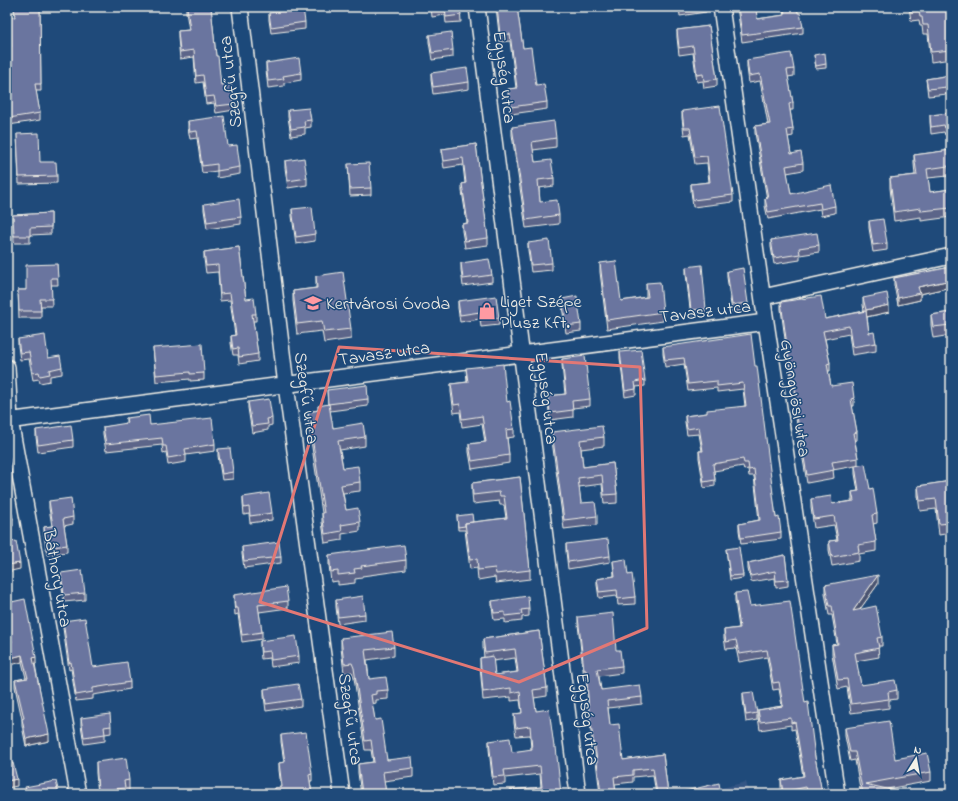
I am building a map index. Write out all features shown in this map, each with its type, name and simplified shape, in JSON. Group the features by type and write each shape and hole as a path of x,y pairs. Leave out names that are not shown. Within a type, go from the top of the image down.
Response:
{"street":[{"name":"Szegfű utca","path":"240,7 286,385 342,794"},
{"name":"Egység utca","path":"477,7 578,794"},
{"name":"Gyöngyösi utca","path":"721,7 766,322 837,794"},
{"name":"Tavasz utca","path":"763,297 951,256"},
{"name":"Tavasz utca","path":"9,420 766,322"},
{"name":"Báthory utca","path":"7,368 9,420 78,794"}],"highlighted area":[{"path":"339,347 640,367 647,628 519,682 260,602"}],"shaded area":[{"path":"746,782 749,794 697,794"}],"building":[{"path":"14,7 40,7 41,84 35,84 40,113 9,118 7,47 11,47 10,17 15,17"},
{"path":"187,7 211,7 216,56 218,56 221,85 231,83 234,104 216,106 214,96 206,97 203,75 196,76 194,50 180,52 178,31 190,30"},
{"path":"432,7 460,7 461,15 446,17 445,8 432,10"},
{"path":"497,7 517,7 523,48 531,47 536,85 544,84 547,102 511,107 508,89 517,88 510,34 500,35"},
{"path":"680,7 694,7 680,9"},
{"path":"738,7 756,7 757,19 785,15 784,7 797,7 803,27 742,35"},
{"path":"910,7 951,7 951,50 931,52 928,25 923,25 922,17 920,17 919,11 911,12"},
{"path":"303,8 305,22 271,27 269,13"},
{"path":"709,26 717,79 704,81 703,74 697,75 693,46 679,48 677,30"},
{"path":"451,32 453,50 432,53 429,35"},
{"path":"791,53 794,69 787,70 793,103 789,104 793,129 787,130 791,154 801,152 803,163 786,166 791,194 831,185 835,206 821,209 820,203 768,212 765,199 768,198 755,126 770,124 760,74 749,76 747,60"},
{"path":"825,53 826,64 816,66 814,55"},
{"path":"299,58 301,73 283,76 284,79 268,81 266,63"},
{"path":"467,68 469,82 433,87 431,73"},
{"path":"951,75 951,113 947,87 928,89 926,79"},
{"path":"720,106 733,195 693,200 691,184 710,182 707,156 695,157 690,128 684,128 682,111"},
{"path":"309,108 311,120 304,121 305,127 291,129 288,110"},
{"path":"951,113 951,128 945,128 944,125 931,127 930,115"},
{"path":"224,116 228,146 237,145 240,167 217,171 217,164 202,166 197,131 190,132 188,121"},
{"path":"554,121 556,138 532,142 535,162 551,160 554,178 538,180 540,202 557,200 559,215 526,220 512,127"},
{"path":"39,133 40,162 56,162 57,176 19,177 17,134"},
{"path":"476,144 488,238 465,241 462,224 468,223 462,184 466,183 463,158 444,161 442,149"},
{"path":"951,150 951,189 951,208 921,211 921,208 894,212 890,178 917,175 914,155","holes":["948,166 951,189 930,192 927,169"]},
{"path":"304,158 307,178 288,181 285,161"},
{"path":"369,163 371,188 350,189 348,164"},
{"path":"239,199 241,217 207,222 204,204"},
{"path":"312,207 315,234 296,237 292,209"},
{"path":"51,213 51,227 30,228 30,236 14,236 13,215"},
{"path":"883,219 887,243 873,245 869,221"},
{"path":"817,233 819,245 799,248 800,254 774,258 771,240"},
{"path":"549,240 552,263 531,265 528,243"},
{"path":"239,247 246,299 254,298 256,314 252,314 258,354 239,357 238,348 233,349 231,336 236,335 230,293 220,294 218,265 206,266 204,252"},
{"path":"489,259 492,275 463,279 461,263"},
{"path":"616,261 621,301 648,297 646,283 660,282 663,312 607,320 600,263"},
{"path":"57,264 58,278 51,278 52,299 40,299 41,311 19,311 18,290 26,290 26,265"},
{"path":"702,265 706,309 691,310 686,267"},
{"path":"951,267 951,280 918,287 920,293 898,298 894,278"},
{"path":"743,268 748,303 732,305 727,271"},
{"path":"343,272 351,329 324,332 322,321 297,324 293,291 317,288 316,276"},
{"path":"887,293 889,305 866,310 863,298"},
{"path":"496,296 499,318 481,320 480,312 460,315 458,301"},
{"path":"577,296 581,324 566,326 562,299"},
{"path":"821,296 825,319 866,311 869,333 874,332 876,343 852,347 849,326 823,331 830,363 827,364 831,386 852,383 854,398 851,399 857,432 853,433 858,458 832,462 834,470 807,475 793,393 796,393 788,353 781,302"},
{"path":"951,312 951,325 933,327 931,315"},
{"path":"751,334 755,366 757,366 776,518 779,517 781,532 741,538 739,524 760,520 754,469 749,470 748,463 744,463 743,459 713,464 715,480 704,482 699,451 703,451 699,427 687,429 685,416 707,413 707,410 746,406 743,383 717,386 717,381 688,384 684,358 665,360 663,347"},
{"path":"45,335 48,358 60,356 62,367 49,370 50,374 40,376 39,372 33,373 29,352 20,353 18,339"},
{"path":"202,344 204,373 190,374 190,372 156,375 153,348"},
{"path":"641,350 645,380 635,382 636,389 625,391 620,352"},
{"path":"585,356 590,399 572,401 573,410 550,413 548,396 566,394 562,359"},
{"path":"503,364 507,402 510,401 514,429 506,430 509,455 472,461 469,444 486,442 482,416 462,419 460,404 454,405 451,384 468,382 466,368"},
{"path":"367,385 368,399 328,404 327,390"},
{"path":"269,399 272,418 267,419 268,424 252,426 248,402"},
{"path":"329,404 333,428 363,423 365,437 338,441 343,468 358,466 360,482 341,485 346,510 358,508 360,522 341,525 342,531 325,534 322,513 324,513 308,412 319,410 318,406"},
{"path":"149,415 150,425 212,418 215,444 185,449 186,455 168,458 166,446 163,446 162,438 106,444 103,427 127,423 126,418"},
{"path":"71,425 73,440 38,445 36,430"},
{"path":"602,426 604,437 580,440 583,467 613,463 617,494 604,495 602,475 578,478 581,503 595,502 597,516 564,520 552,432"},
{"path":"230,448 233,472 222,474 218,449"},
{"path":"865,464 870,489 873,488 877,514 872,515 876,542 858,545 859,552 832,557 829,541 838,540 834,516 814,519 811,499 831,496 832,504 854,501 852,492 859,491 855,466"},
{"path":"520,477 530,570 496,574 495,568 478,570 477,559 470,560 465,523 507,518 504,496 500,496 499,492 473,495 472,483"},
{"path":"951,481 951,523 939,524 936,499 920,501 918,486"},
{"path":"269,493 272,513 250,516 249,507 244,508 243,497"},
{"path":"7,497 13,519 7,520"},
{"path":"71,498 73,517 63,519 67,545 47,548 44,527 53,526 49,501"},
{"path":"472,514 473,522 465,523 465,526 458,527 457,516"},
{"path":"608,539 610,556 568,562 566,544"},
{"path":"16,541 20,563 7,565 7,543"},
{"path":"279,542 281,557 244,561 242,547"},
{"path":"404,545 406,560 361,566 362,568 354,569 355,573 338,575 338,571 331,572 329,555"},
{"path":"739,547 743,575 730,576 726,549"},
{"path":"785,555 788,580 776,581 775,571 751,576 748,563"},
{"path":"626,559 628,575 632,574 635,597 618,599 617,590 599,592 597,579 615,576 613,561"},
{"path":"82,570 85,593 64,595 61,573"},
{"path":"878,575 853,611 876,606 882,637 877,638 879,648 855,653 861,685 895,680 897,690 888,692 889,699 851,704 847,679 838,680 832,645 838,644 832,606 829,606 825,585"},
{"path":"286,587 288,601 258,605 262,632 242,635 238,608 235,608 234,595"},
{"path":"747,592 750,606 790,601 805,703 808,702 815,757 822,792 808,794 806,787 783,792 781,780 804,776 795,722 791,723 791,718 760,722 758,710 783,706 779,682 773,683 767,650 739,654 736,640 726,642 724,630 740,628 735,593"},
{"path":"363,596 365,614 338,617 336,600"},
{"path":"528,596 529,609 521,610 522,614 505,616 505,612 494,613 492,601"},
{"path":"25,599 36,657 33,658 49,734 26,739 22,719 24,718 15,680 28,678 22,655 7,659 7,643 12,642 7,617 7,603"},
{"path":"613,613 616,650 620,650 622,666 597,669 601,690 640,685 642,697 607,701 610,725 619,724 623,760 663,754 668,794 657,794 653,768 633,770 633,775 614,777 616,794 601,794 578,617"},
{"path":"85,618 93,667 127,662 130,682 93,688 93,692 76,695 71,662 69,663 63,621"},
{"path":"539,631 547,688 533,690 536,711 549,709 554,747 556,747 561,794 511,794 510,790 542,787 540,766 504,770 505,776 493,777 489,741 510,738 512,752 532,749 530,726 516,728 514,714 522,713 520,691 511,693 511,688 483,692 480,658 493,656 495,675 518,672 515,649 485,653 483,639"},
{"path":"392,632 394,647 365,650 369,679 386,677 388,690 376,691 376,694 371,695 375,720 381,719 387,760 412,757 413,768 383,772 386,794 370,794 370,792 362,793 358,764 374,762 371,740 365,741 354,668 352,663 344,664 341,638"},
{"path":"296,636 299,656 271,660 270,651 261,652 260,641"},
{"path":"298,684 301,699 266,704 264,689"},
{"path":"753,692 757,713 746,715 743,693"},
{"path":"110,714 111,726 104,727 105,734 84,737 81,718"},
{"path":"889,721 895,759 927,753 931,772 865,784 909,794 863,794 855,752 850,752 845,728"},
{"path":"306,732 312,774 309,775 312,794 275,794 275,788 282,787 279,763 285,762 281,735"},
{"path":"126,758 129,780 124,781 125,788 98,791 96,762"},
{"path":"13,763 17,779 7,781 7,764"},
{"path":"56,781 59,794 27,794 25,787"},
{"path":"719,783 721,794 673,794"}],"place":[{"name":"Kertvárosi Óvoda","path":"313,303"},
{"name":"Liget Szépe Plusz Kft.","path":"487,311"}]}
